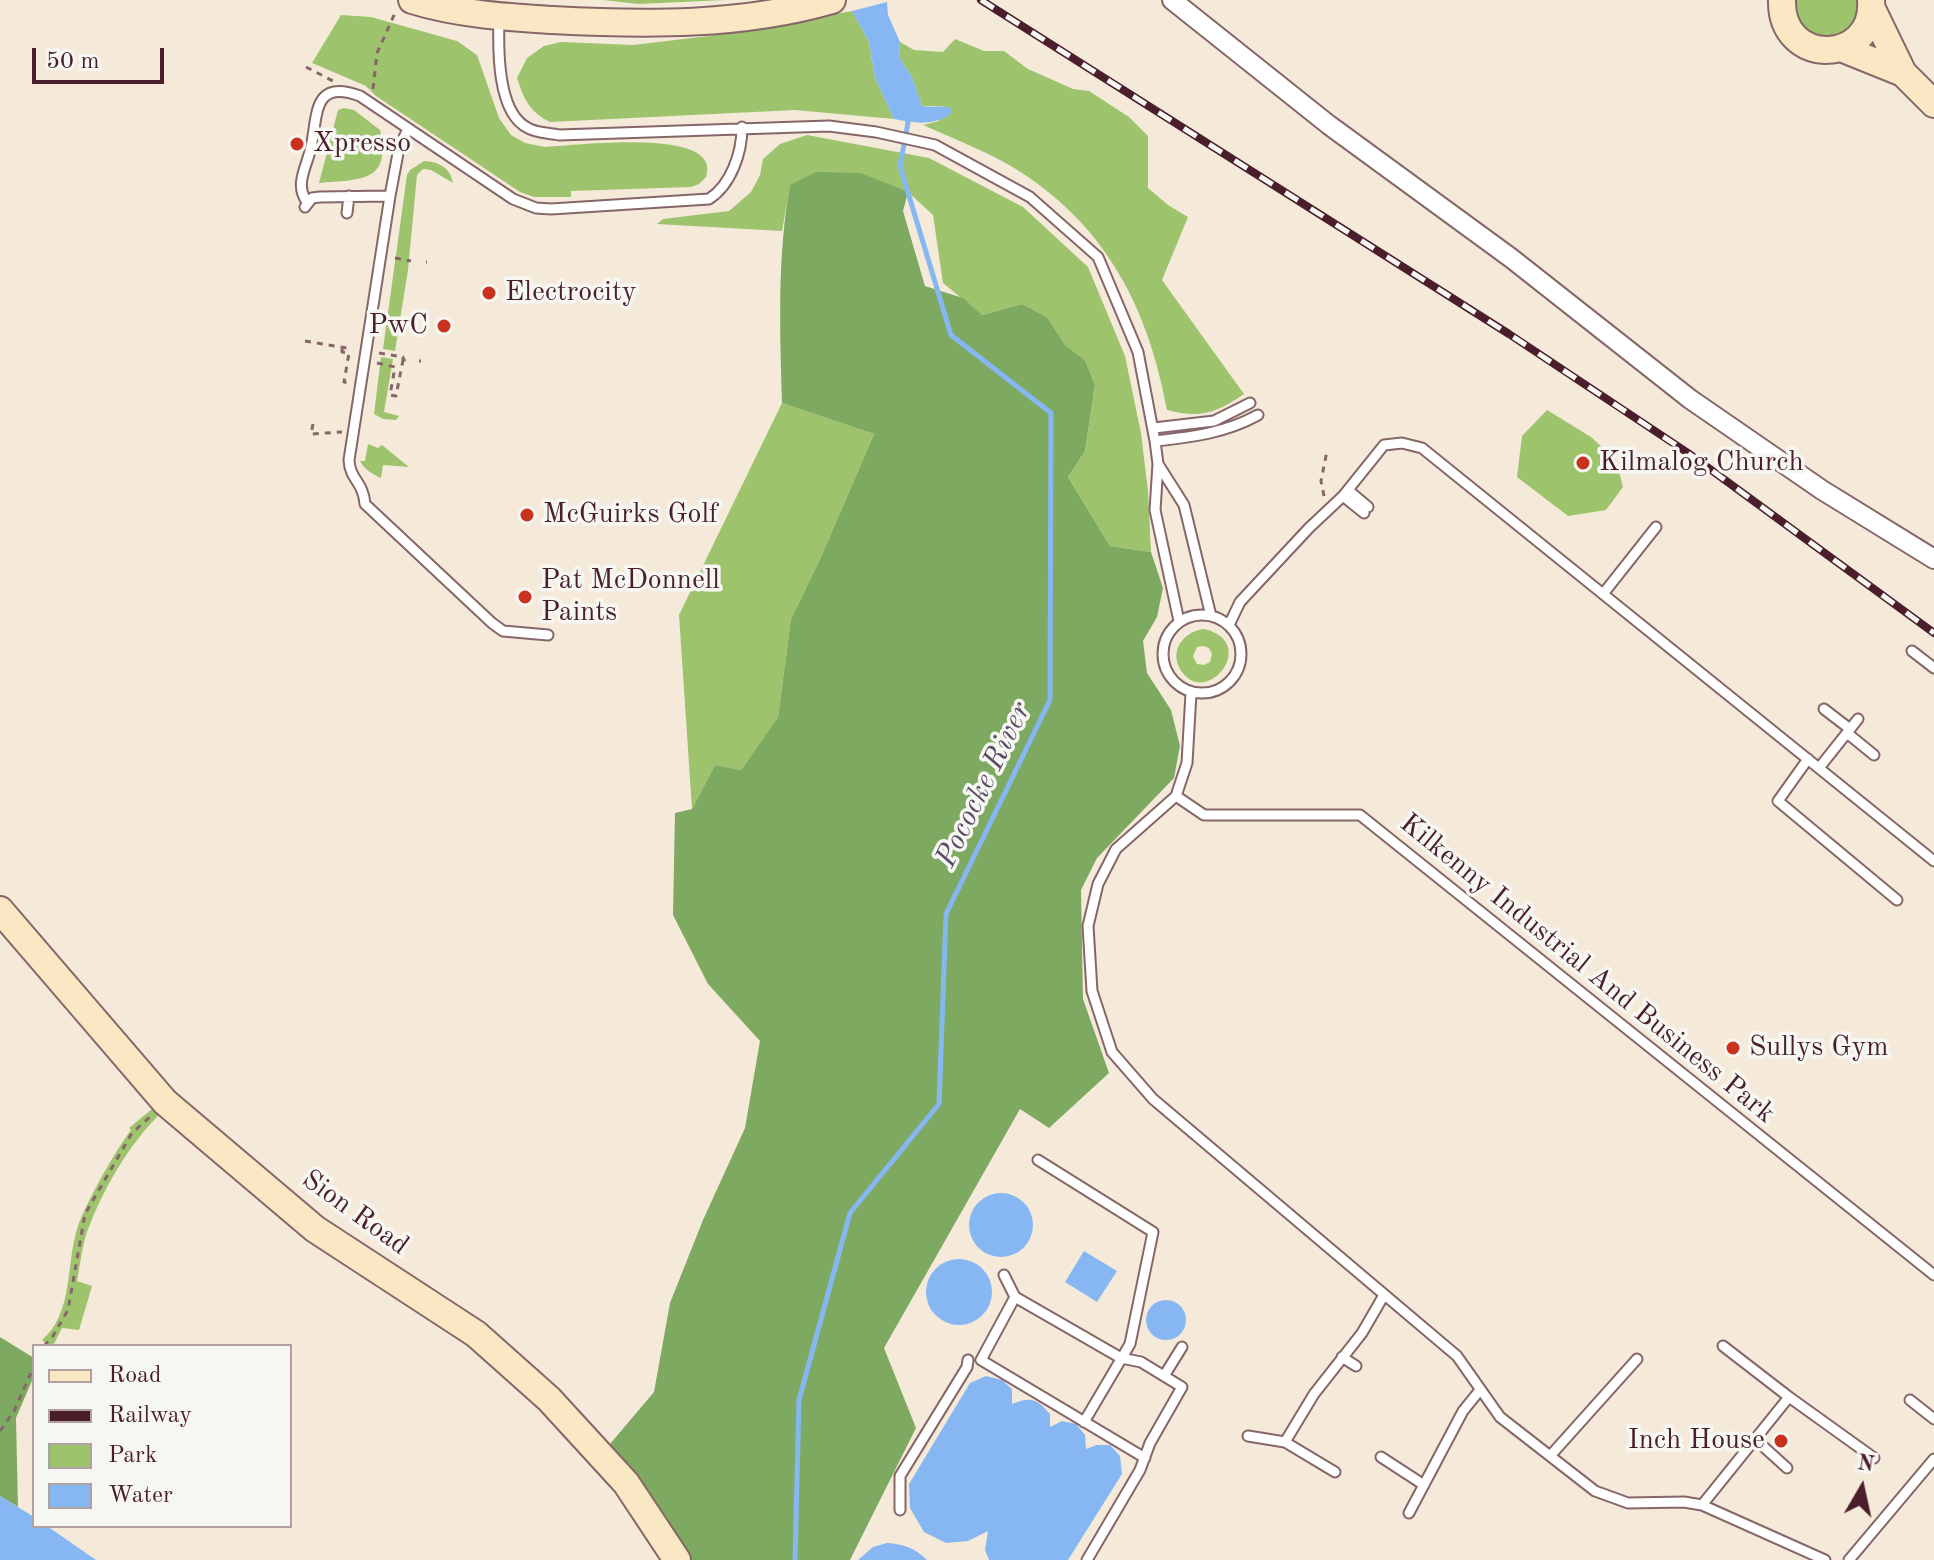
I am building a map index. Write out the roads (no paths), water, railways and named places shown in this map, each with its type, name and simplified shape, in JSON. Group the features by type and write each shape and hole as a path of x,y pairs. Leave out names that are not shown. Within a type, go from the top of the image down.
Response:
{"street":[{"path":"1172,0 1329,125 1511,258 1690,399 1822,490 1934,559"},
{"path":"1761,0 1782,9 1789,31 1799,42 1827,51 1841,48 1862,33 1871,5"},
{"path":"404,6 499,17 637,24 766,15 828,1"},
{"path":"1871,5 1903,73 1934,104"},
{"path":"1841,48 1903,73"},
{"name":"Sion Road","path":"0,910 165,1102 315,1229 476,1334 549,1399 626,1483 677,1560"}],"lane":[{"path":"499,17 498,70 510,108 526,128 559,135 829,126 935,145 1030,197 1098,257 1138,352 1158,464 1155,510 1179,621"},
{"path":"390,196 312,198 306,205 301,186 311,150 317,105 325,96 338,91 360,96 513,199 536,208 709,199 722,189 734,167 742,127"},
{"path":"408,129 399,148 390,196 349,464 364,489 365,504 503,631 548,635"},
{"path":"347,213 349,196"},
{"path":"1154,428 1214,421 1250,403"},
{"path":"1155,441 1218,433 1258,415"},
{"path":"1229,625 1240,602 1345,493 1384,445 1402,443 1422,448 1934,861"},
{"path":"1158,464 1184,505 1211,616"},
{"path":"1345,493 1366,510"},
{"path":"1603,594 1656,527"},
{"path":"1200,614 1211,616 1229,625 1237,635 1241,661 1229,684 1205,694 1191,693 1170,678 1162,654 1170,630 1179,621 1200,614"},
{"path":"1912,651 1934,668"},
{"path":"1191,693 1187,763 1176,796 1116,849 1098,884 1088,926 1092,991 1112,1052 1153,1099 1457,1356 1500,1417 1595,1491 1628,1503 1684,1502 1702,1505 1825,1560"},
{"path":"1824,709 1874,755"},
{"path":"1819,768 1858,719"},
{"path":"1808,759 1778,801 1897,900"},
{"name":"Kilkenny Industrial And Business Park","path":"1176,796 1204,815 1360,815 1934,1275"},
{"path":"1038,1160 1153,1232 1130,1344 1084,1422"},
{"path":"1004,1275 1015,1297 1121,1358 1141,1362 1182,1387 1087,1560"},
{"path":"1285,1442 1314,1394 1362,1333 1384,1295"},
{"path":"981,1360 1015,1297"},
{"path":"1723,1346 1874,1458"},
{"path":"1164,1376 1182,1347"},
{"path":"1342,1357 1356,1366"},
{"path":"900,1510 900,1476 967,1367 963,1358 981,1360 1145,1458"},
{"path":"1550,1456 1637,1359"},
{"path":"1304,1387 1314,1394"},
{"path":"1409,1513 1463,1411 1480,1390"},
{"path":"1702,1505 1789,1397"},
{"path":"1910,1400 1934,1419"},
{"path":"1248,1436 1285,1442 1335,1472"},
{"path":"1755,1439 1787,1468"},
{"path":"1381,1457 1424,1485"},
{"path":"1849,1560 1934,1459"}],"water":[{"path":"887,2 888,15 900,42 899,57 912,77 922,106 952,108 950,115 923,123 894,119 875,78 869,42 852,11"},
{"path":"995,1193 1007,1193 1024,1202 1031,1213 1031,1237 1024,1248 1007,1257 995,1257 983,1252 974,1243 969,1231 969,1219 974,1207 983,1198"},
{"path":"1084,1251 1117,1271 1097,1302 1065,1282"},
{"path":"952,1259 966,1259 978,1264 987,1273 992,1292 990,1305 983,1316 966,1325 952,1325 940,1320 931,1311 926,1299 926,1285 931,1273 940,1264"},
{"path":"1166,1300 1180,1306 1186,1320 1180,1334 1166,1340 1152,1334 1146,1320 1152,1306"},
{"path":"986,1376 1002,1380 1012,1389 1012,1404 1033,1400 1041,1405 1050,1414 1050,1427 1062,1421 1076,1424 1085,1435 1086,1449 1110,1445 1120,1456 1122,1474 1068,1560 989,1560 985,1550 988,1531 968,1541 946,1543 924,1532 910,1508 909,1484 970,1383"},
{"path":"0,1496 32,1516 32,1528 50,1528 96,1560 0,1560"},
{"path":"887,1543 909,1547 927,1560 858,1560 873,1547"}],"waterway":[{"name":"Pococke River","path":"795,1560 799,1400 850,1213 939,1104 946,914 1050,700 1051,413 951,335 900,166 907,118"}],"railway":[{"path":"981,0 1509,334 1688,453 1934,633"}],"place":[{"name":"Xpresso","path":"297,144"},
{"name":"Electrocity","path":"489,293"},
{"name":"PwC","path":"444,326"},
{"name":"Kilmalog Church","path":"1583,463"},
{"name":"McGuirks Golf","path":"527,515"},
{"name":"Pat McDonnell Paints","path":"525,597"},
{"name":"Sullys Gym","path":"1733,1048"},
{"name":"Inch House","path":"1781,1441"}]}
